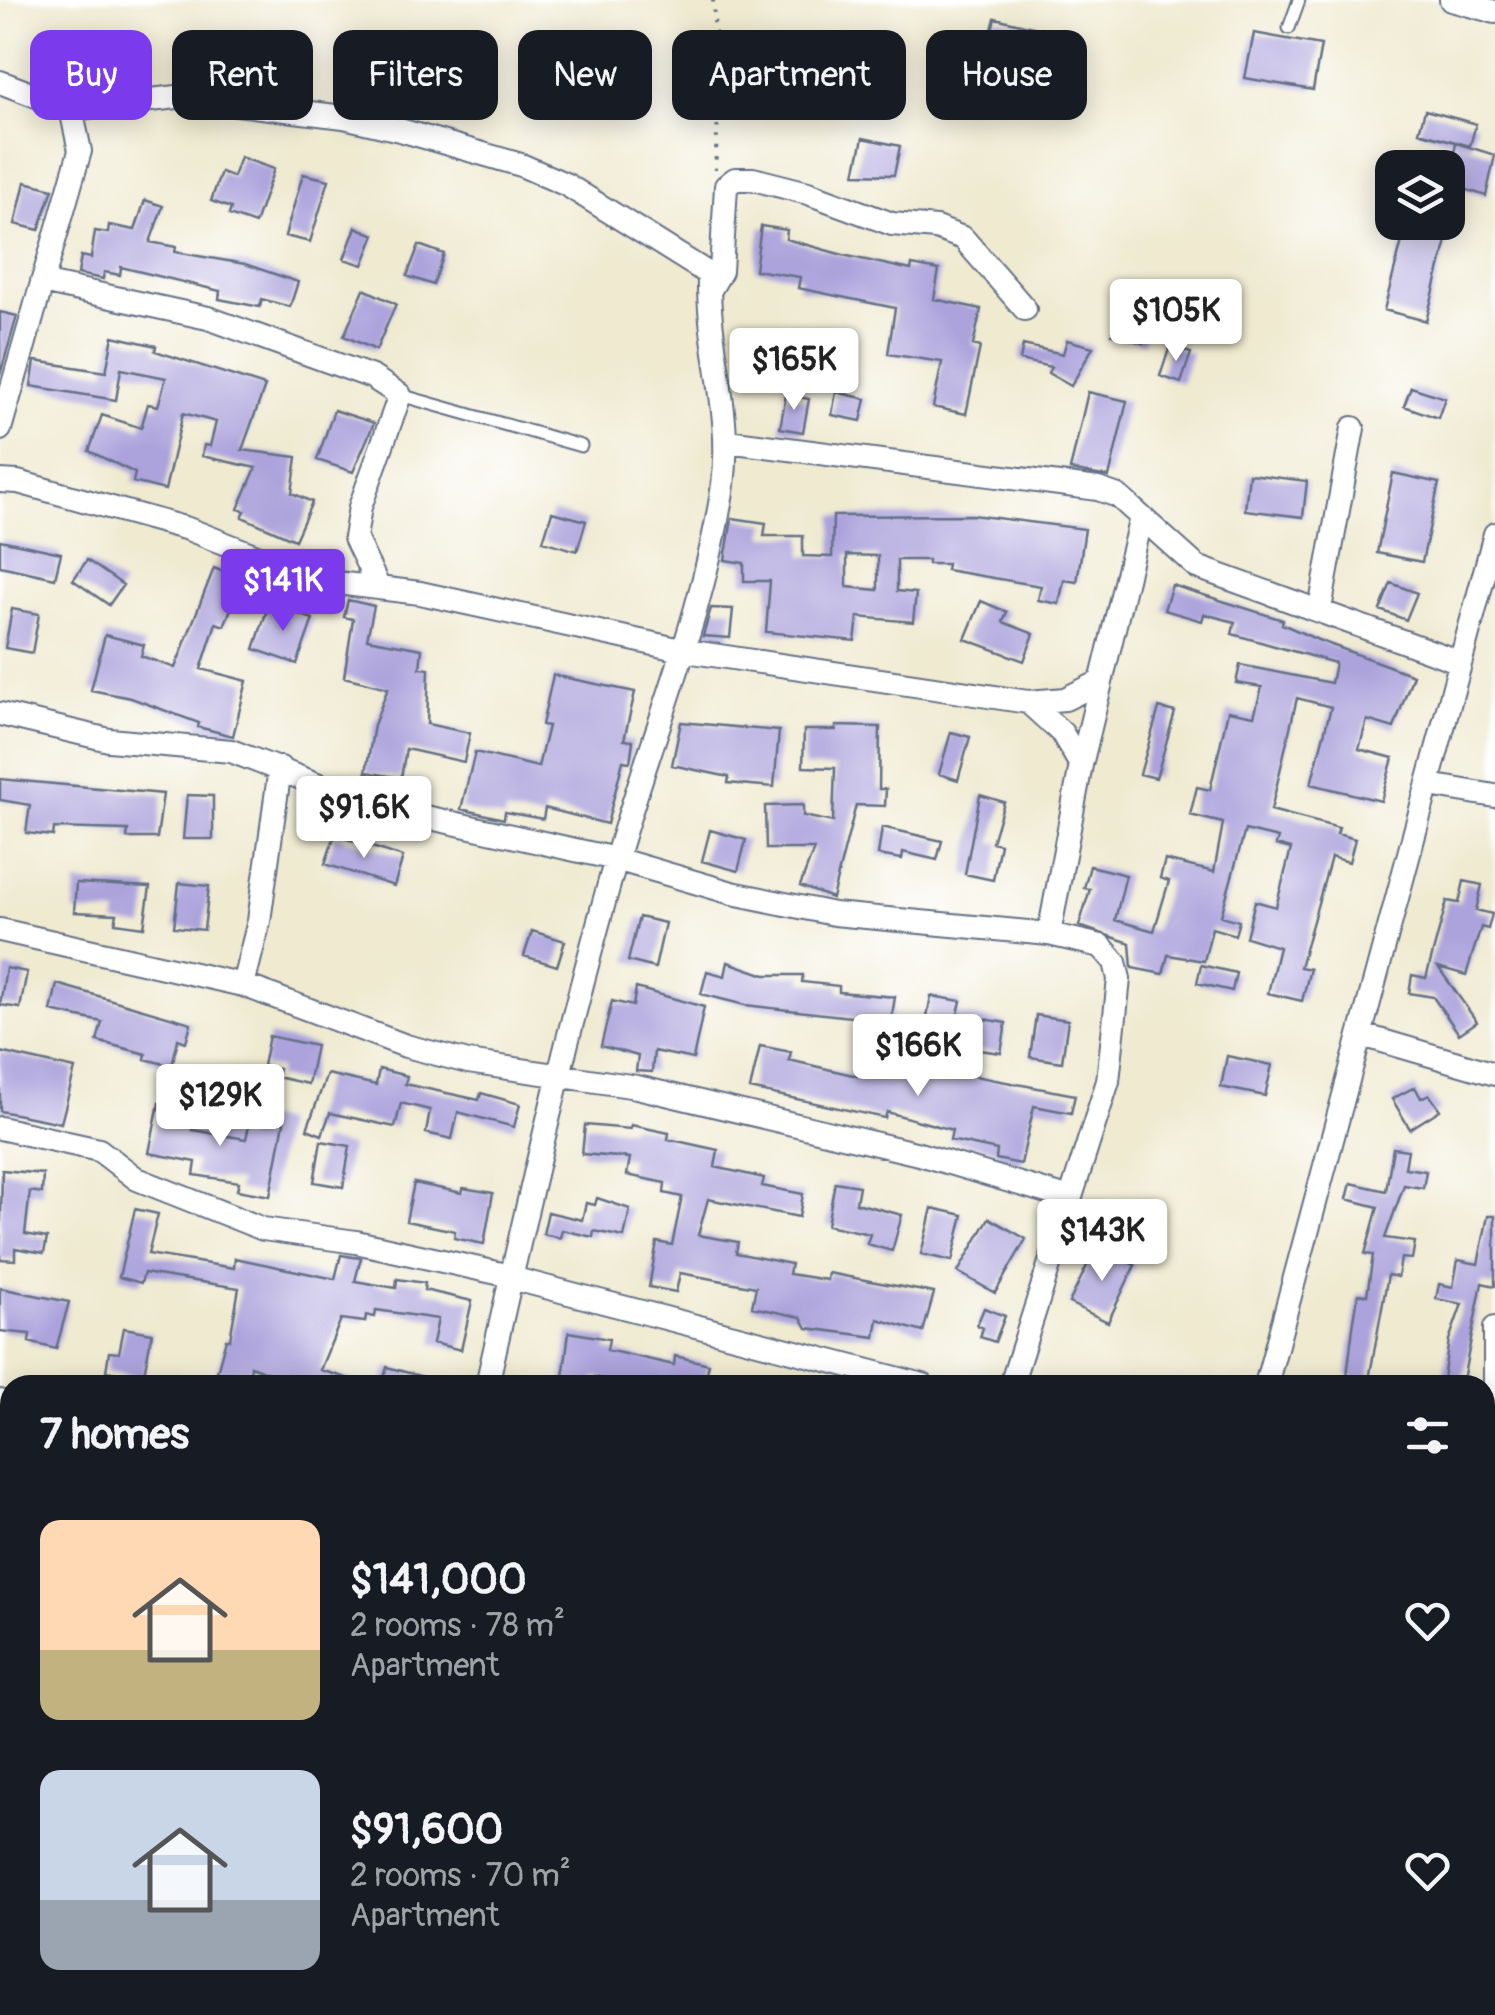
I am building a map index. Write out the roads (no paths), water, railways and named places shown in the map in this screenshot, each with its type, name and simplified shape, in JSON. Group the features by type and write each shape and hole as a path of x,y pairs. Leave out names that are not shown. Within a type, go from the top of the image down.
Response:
{"street":[{"path":"1451,0 1495,12"},
{"path":"0,82 30,93"},
{"path":"152,101 177,98 344,116 522,165 567,184 709,274 708,293 727,441 722,488 686,651 616,859 559,1073 489,1375"},
{"path":"0,430 80,151 74,120"},
{"path":"708,293 722,271 726,186 736,179 753,179 808,193 892,224 936,228 963,238 1025,309"},
{"path":"42,282 208,318 372,377 400,395 360,508 355,538 378,586"},
{"path":"1320,610 1353,428"},
{"path":"727,441 1098,489 1118,496 1197,567 1460,662"},
{"path":"0,481 18,482 188,529 310,579 378,586 686,651 1028,702 1065,699 1100,682"},
{"path":"1050,934 1081,765 1141,517"},
{"path":"1269,1375 1495,534"},
{"path":"1028,702 1062,733 1081,765"},
{"path":"0,714 109,740 231,750 371,804 616,859 697,884 834,914 1050,934 1100,946 1115,962 1120,979 1108,1081 1067,1198 1014,1375"},
{"path":"243,985 259,921 280,768"},
{"path":"1430,785 1495,796"},
{"path":"0,930 243,985 406,1046 468,1062 559,1073 919,1154 1067,1198"},
{"path":"1362,1035 1495,1074"},
{"path":"0,1128 98,1150 137,1178 264,1229 356,1242 511,1277 885,1375"},
{"path":"1495,1328 1495,1410"}],"lane":[{"path":"1290,28 1299,0"},
{"path":"400,395 581,446"}]}
